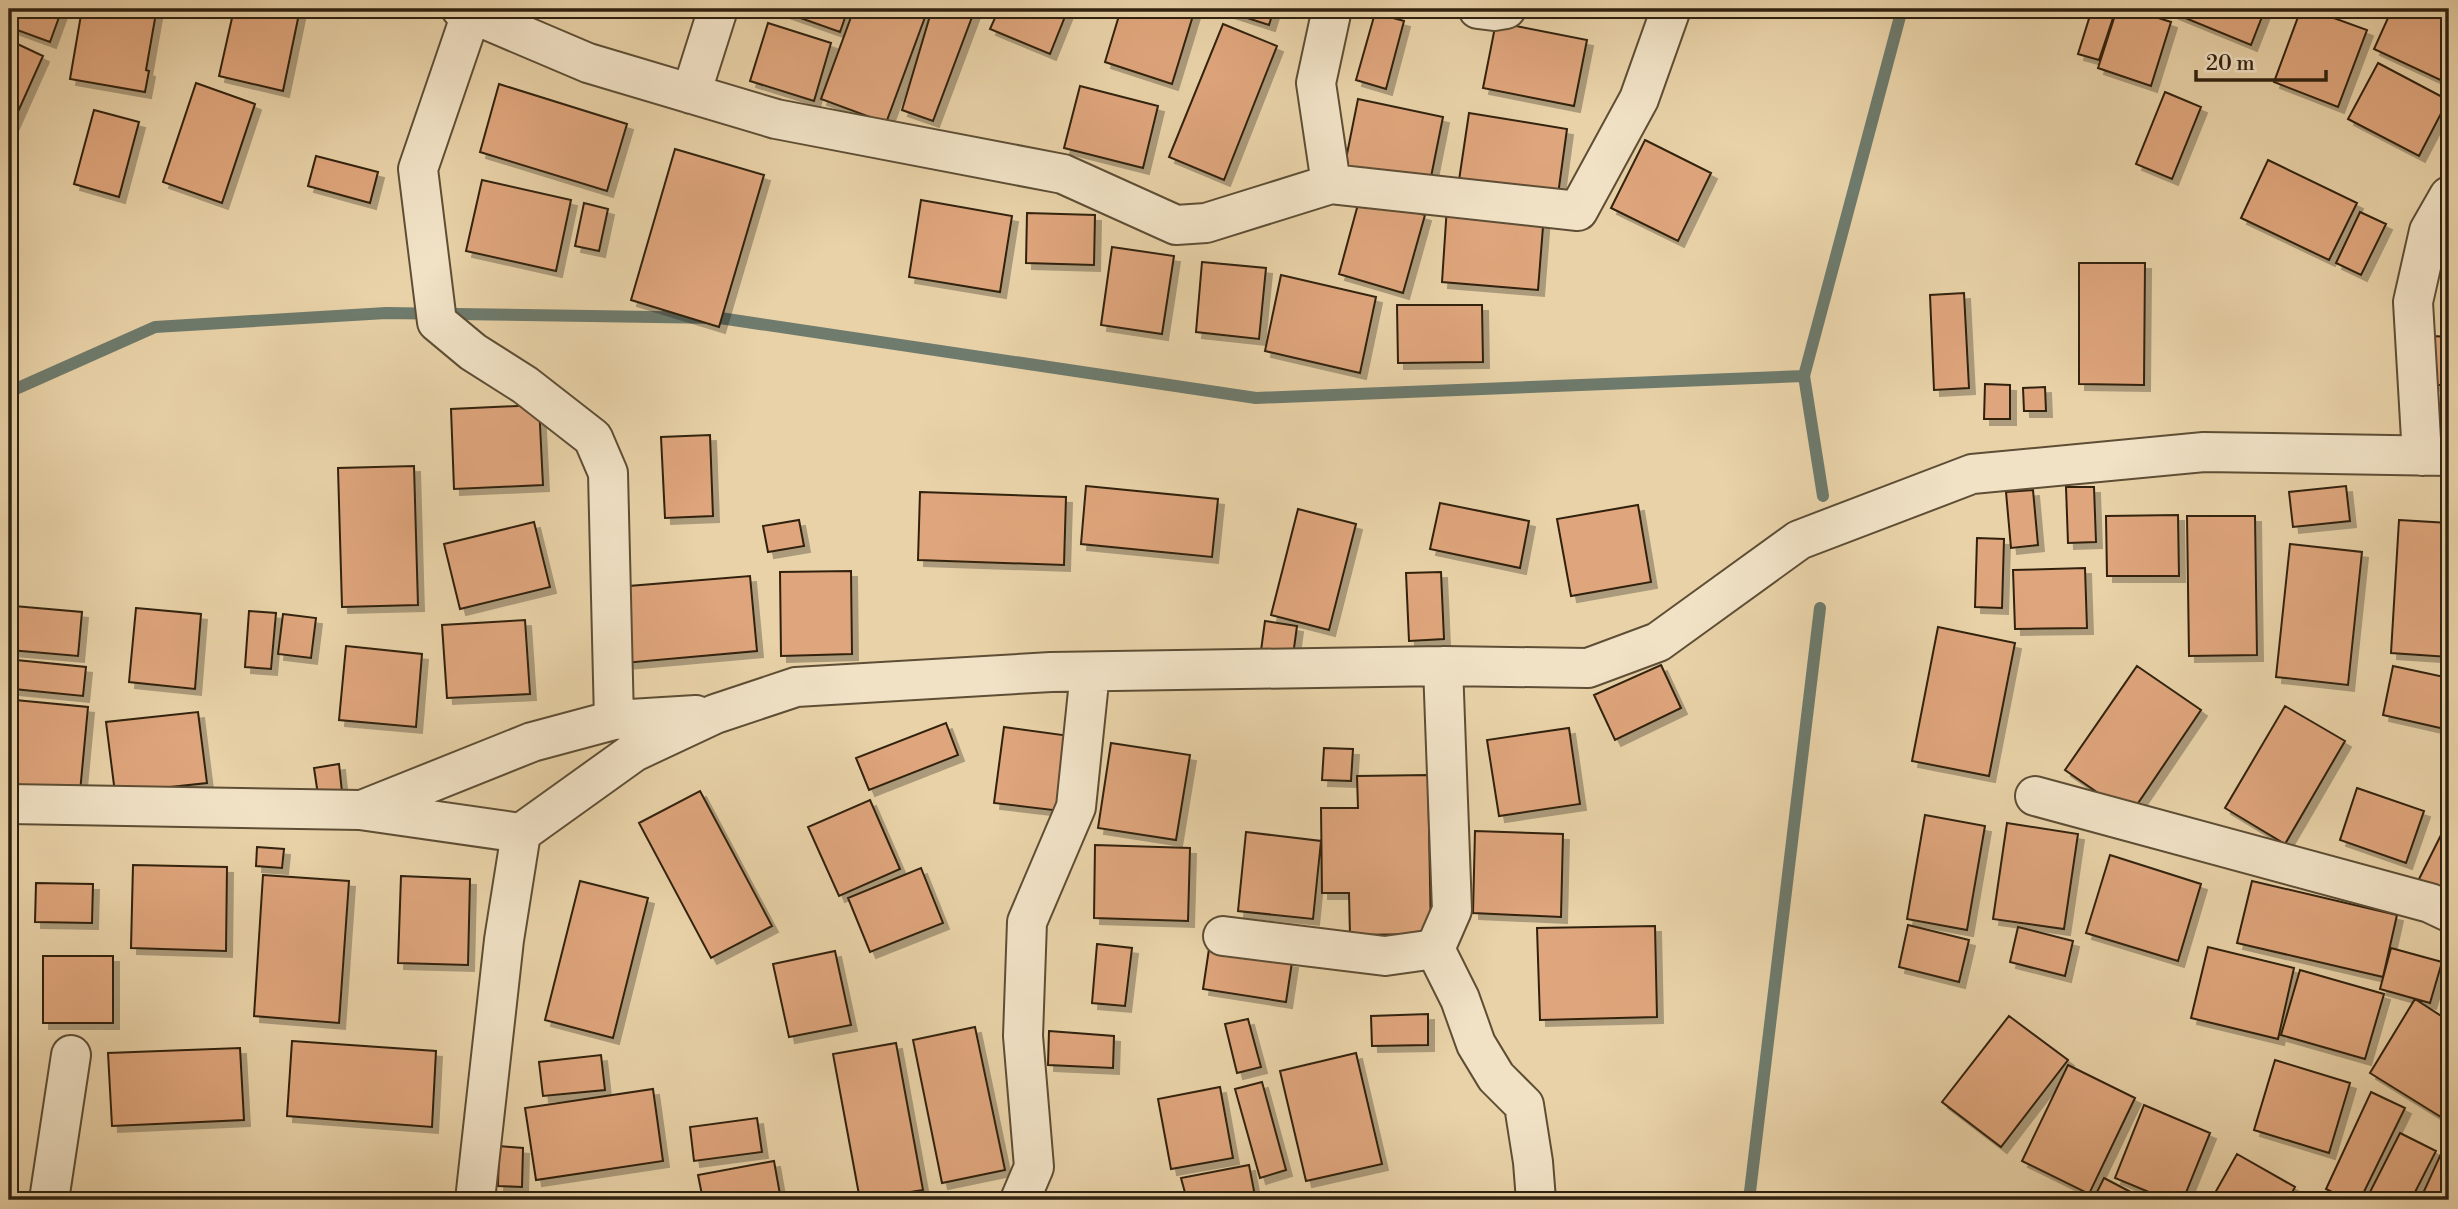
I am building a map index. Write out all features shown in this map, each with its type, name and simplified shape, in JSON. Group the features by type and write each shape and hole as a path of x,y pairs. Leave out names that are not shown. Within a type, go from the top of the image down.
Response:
{"street":[{"path":"691,94 718,9"},
{"path":"1331,184 1316,83 1332,9"},
{"path":"1478,9 1506,9"},
{"path":"614,720 608,473 593,438 525,385 473,352 437,322 418,169 466,11 588,63 776,120 1063,174 1176,225 1206,223 1331,184 1578,211 1639,99 1671,9"},
{"path":"9,804 360,810 521,833 634,752 715,714 796,687 1090,672 1443,666 1588,667 1658,642 1799,540 1972,474 2204,453 2436,456 2413,302 2429,231 2449,197"},
{"path":"1435,949 1452,910 1443,666"},
{"path":"1020,1200 1034,1167 1023,1036 1027,922 1076,807 1090,672"},
{"path":"360,810 532,742 614,720 715,714"},
{"path":"2035,796 2430,903 2449,912"},
{"path":"475,1200 505,940 521,833"},
{"path":"1223,936 1385,956 1435,949"},
{"path":"1435,949 1460,999 1476,1044 1496,1077 1524,1105 1536,1200"},
{"path":"49,1200 71,1055"}],"building":[{"path":"9,9 62,9 50,42 9,27"},
{"path":"82,9 132,9 156,13 145,92 70,79"},
{"path":"234,9 300,9 283,91 219,76"},
{"path":"775,9 848,9 840,32"},
{"path":"854,9 928,9 886,123 821,99"},
{"path":"932,9 975,9 933,121 902,110"},
{"path":"999,9 1068,9 1050,54 990,29"},
{"path":"1121,9 1195,9 1172,84 1105,62"},
{"path":"1274,9 1269,25 1225,11"},
{"path":"2092,9 2115,12 2099,60 2078,54"},
{"path":"2117,9 2130,9 2171,22 2151,86 2098,68"},
{"path":"2175,9 2265,9 2251,45 2173,13"},
{"path":"2301,9 2309,9 2367,30 2338,107 2274,82"},
{"path":"2392,9 2449,9 2449,84 2374,49"},
{"path":"1375,13 1404,21 1386,89 1356,80"},
{"path":"1496,22 1587,40 1574,106 1483,88"},
{"path":"768,23 831,43 814,101 750,81"},
{"path":"1223,24 1277,46 1224,180 1169,157"},
{"path":"9,40 43,56 12,125 9,123"},
{"path":"2378,63 2448,100 2419,156 2348,119"},
{"path":"196,83 255,104 222,203 163,182"},
{"path":"499,84 627,124 607,191 480,152"},
{"path":"1080,86 1158,106 1143,168 1064,148"},
{"path":"2165,92 2201,107 2172,179 2136,164"},
{"path":"1358,99 1443,117 1428,192 1343,174"},
{"path":"94,110 139,122 119,197 74,184"},
{"path":"1469,113 1567,129 1557,202 1458,187"},
{"path":"1645,140 1711,173 1678,241 1611,208"},
{"path":"675,149 764,175 719,327 631,300"},
{"path":"316,156 378,172 370,203 308,186"},
{"path":"2268,160 2357,203 2329,260 2241,218"},
{"path":"482,180 571,200 556,271 466,251"},
{"path":"1360,197 1425,215 1403,293 1339,274"},
{"path":"921,200 1012,216 1000,292 909,277"},
{"path":"584,203 608,209 599,251 575,246"},
{"path":"1447,206 1544,214 1538,290 1442,282"},
{"path":"2360,212 2386,224 2361,275 2336,263"},
{"path":"1027,213 1095,215 1094,265 1026,263"},
{"path":"1112,247 1174,256 1162,334 1101,325"},
{"path":"1202,262 1266,268 1259,339 1196,332"},
{"path":"2079,263 2145,263 2144,385 2079,384"},
{"path":"1281,275 1376,297 1360,373 1265,351"},
{"path":"1964,293 1969,388 1934,390 1930,295"},
{"path":"1397,305 1482,305 1483,362 1398,363"},
{"path":"2433,336 2449,337 2449,386 2429,384"},
{"path":"1985,384 2010,385 2010,419 1984,419"},
{"path":"2045,387 2046,411 2024,411 2023,388"},
{"path":"539,405 543,485 454,489 451,409"},
{"path":"710,435 713,516 665,518 661,437"},
{"path":"414,466 418,605 342,607 338,468"},
{"path":"1086,486 1218,499 1212,557 1081,544"},
{"path":"2346,486 2350,521 2293,527 2289,492"},
{"path":"2066,487 2094,487 2096,542 2068,543"},
{"path":"2033,490 2038,545 2011,548 2006,492"},
{"path":"920,492 1066,497 1064,565 918,560"},
{"path":"1440,503 1529,521 1520,568 1430,549"},
{"path":"1638,505 1651,582 1571,596 1557,519"},
{"path":"1298,509 1356,524 1329,630 1271,615"},
{"path":"2178,515 2179,576 2107,576 2106,516"},
{"path":"2187,516 2255,516 2257,655 2189,656"},
{"path":"799,520 804,546 768,552 763,526"},
{"path":"2399,520 2449,523 2449,657 2391,653"},
{"path":"534,522 550,587 460,609 444,544"},
{"path":"1977,538 2004,539 2002,608 1975,607"},
{"path":"2290,544 2362,552 2348,685 2276,677"},
{"path":"2085,568 2087,628 2015,629 2013,570"},
{"path":"851,571 852,654 781,656 780,572"},
{"path":"1441,572 1444,639 1409,641 1406,573"},
{"path":"750,576 757,651 624,663 617,587"},
{"path":"14,606 82,612 78,656 10,650"},
{"path":"136,608 201,614 195,689 129,682"},
{"path":"249,611 276,613 271,669 245,667"},
{"path":"283,614 316,618 311,658 278,654"},
{"path":"525,620 530,694 447,698 442,625"},
{"path":"1265,621 1297,626 1292,663 1260,658"},
{"path":"1938,627 2015,643 1989,776 1912,761"},
{"path":"346,646 422,654 416,727 339,720"},
{"path":"16,660 86,667 83,696 14,689"},
{"path":"1661,665 1681,708 1615,740 1594,695"},
{"path":"2137,666 2201,710 2130,815 2065,770"},
{"path":"2393,666 2449,678 2449,730 2383,715"},
{"path":"15,700 88,707 80,792 9,785"},
{"path":"2285,706 2345,741 2285,844 2225,808"},
{"path":"198,712 207,783 115,793 106,722"},
{"path":"946,723 958,755 869,790 856,758"},
{"path":"1004,727 1070,736 1061,811 994,803"},
{"path":"1569,728 1580,804 1499,816 1487,740"},
{"path":"1111,743 1190,755 1176,840 1098,828"},
{"path":"1324,748 1353,749 1351,781 1322,780"},
{"path":"339,764 342,792 318,795 314,768"},
{"path":"1428,775 1431,934 1350,935 1349,893 1322,893 1321,808 1358,808 1357,776"},
{"path":"2357,788 2424,811 2406,863 2340,840"},
{"path":"700,791 772,926 711,958 639,823"},
{"path":"870,800 900,869 839,896 808,827"},
{"path":"1925,815 1985,826 1967,930 1907,919"},
{"path":"2449,819 2449,901 2416,885"},
{"path":"2007,823 2078,834 2064,929 1993,919"},
{"path":"1475,831 1563,834 1561,917 1473,913"},
{"path":"1246,832 1321,841 1313,919 1238,911"},
{"path":"1095,845 1190,848 1188,921 1094,918"},
{"path":"257,847 284,849 282,868 256,866"},
{"path":"2110,855 2201,884 2178,961 2086,933"},
{"path":"133,865 227,867 226,951 131,948"},
{"path":"921,868 943,923 870,952 848,898"},
{"path":"263,875 349,881 339,1023 254,1016"},
{"path":"401,876 470,879 468,965 398,963"},
{"path":"580,881 648,898 613,1038 545,1020"},
{"path":"2252,881 2397,915 2383,977 2237,943"},
{"path":"36,883 93,884 92,923 35,922"},
{"path":"1908,925 1969,940 1959,982 1899,967"},
{"path":"1655,926 1657,1017 1540,1020 1537,928"},
{"path":"2018,927 2073,941 2065,976 2010,962"},
{"path":"1097,944 1132,948 1125,1006 1092,1003"},
{"path":"2208,947 2294,968 2278,1039 2191,1018"},
{"path":"2391,948 2442,962 2430,1003 2380,989"},
{"path":"1209,949 1292,962 1286,1002 1203,989"},
{"path":"835,951 851,1025 789,1037 773,964"},
{"path":"43,956 113,956 113,1023 43,1023"},
{"path":"2300,970 2384,994 2365,1059 2281,1035"},
{"path":"2415,999 2449,1021 2449,1122 2370,1073"},
{"path":"1428,1014 1428,1045 1372,1046 1371,1016"},
{"path":"2009,1016 2068,1060 2001,1147 1942,1102"},
{"path":"1248,1019 1261,1067 1237,1073 1225,1024"},
{"path":"975,1027 1005,1170 942,1183 913,1040"},
{"path":"1049,1031 1114,1036 1113,1068 1048,1065"},
{"path":"292,1041 436,1051 432,1127 287,1116"},
{"path":"896,1043 923,1190 860,1200 833,1054"},
{"path":"240,1048 244,1120 112,1126 108,1053"},
{"path":"1356,1053 1382,1164 1306,1181 1280,1071"},
{"path":"601,1055 605,1090 543,1096 539,1062"},
{"path":"2275,1060 2350,1083 2329,1153 2254,1130"},
{"path":"2068,1065 2135,1098 2089,1194 2022,1161"},
{"path":"1262,1082 1286,1170 1260,1178 1235,1089"},
{"path":"1220,1087 1233,1158 1171,1169 1158,1099"},
{"path":"653,1089 663,1161 536,1180 525,1108"},
{"path":"2371,1092 2405,1108 2360,1200 2348,1200 2326,1189"},
{"path":"2144,1105 2210,1133 2183,1200 2168,1200 2115,1178"},
{"path":"757,1118 762,1152 694,1161 690,1127"},
{"path":"2400,1133 2436,1151 2411,1200 2386,1200 2370,1192"},
{"path":"2445,1145 2449,1147 2449,1200 2420,1200"},
{"path":"499,1146 523,1148 522,1187 498,1186"},
{"path":"2237,1154 2295,1187 2288,1200 2211,1200"},
{"path":"774,1161 781,1200 703,1200 698,1175"},
{"path":"1249,1165 1255,1196 1233,1200 1187,1200 1181,1178"},
{"path":"2104,1178 2146,1200 2093,1200"},
{"path":"530,1192 530,1200 496,1200 496,1194"}],"waterway":[{"path":"1823,496 1804,376 1902,9"},
{"path":"9,392 155,327 386,313 720,318 1256,398 1804,376"},
{"path":"1749,1200 1820,608"}]}
